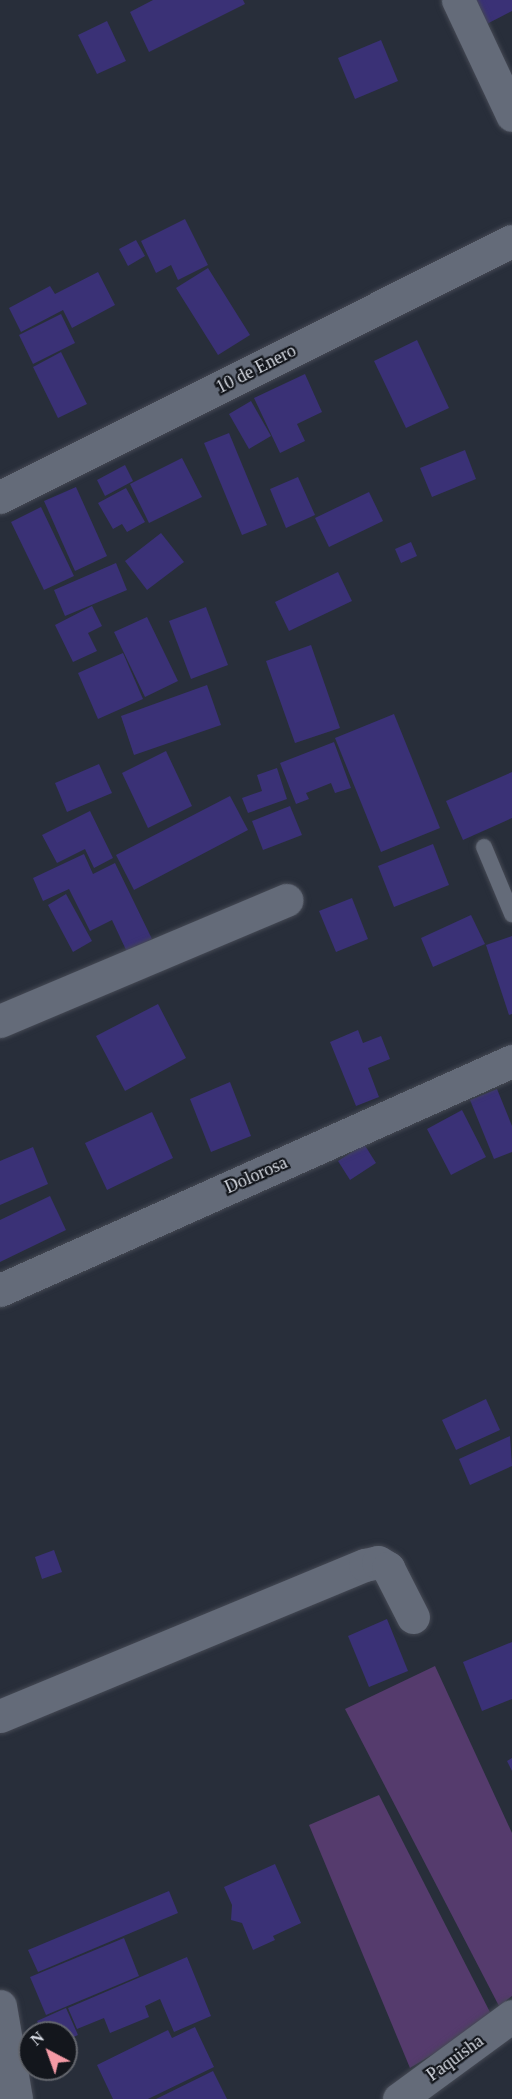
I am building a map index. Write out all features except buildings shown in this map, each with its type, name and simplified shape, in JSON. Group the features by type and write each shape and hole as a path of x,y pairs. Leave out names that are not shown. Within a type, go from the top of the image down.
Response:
{"street":[{"path":"458,0 512,115"},
{"name":"10 de Enero","path":"0,497 512,241"},
{"path":"0,1021 286,900"},
{"name":"Dolorosa","path":"0,1290 512,1061"},
{"path":"0,1716 364,1565 378,1562 388,1568 413,1617"},
{"path":"0,2006 16,2099"},
{"name":"Paquisha","path":"399,2099 512,2016"}],"lane":[{"path":"484,847 512,914"}],"shaded area":[{"path":"435,1666 512,1833 512,1996 499,2006 345,1709"},
{"path":"379,1795 493,2018 410,2068 309,1825"}]}
